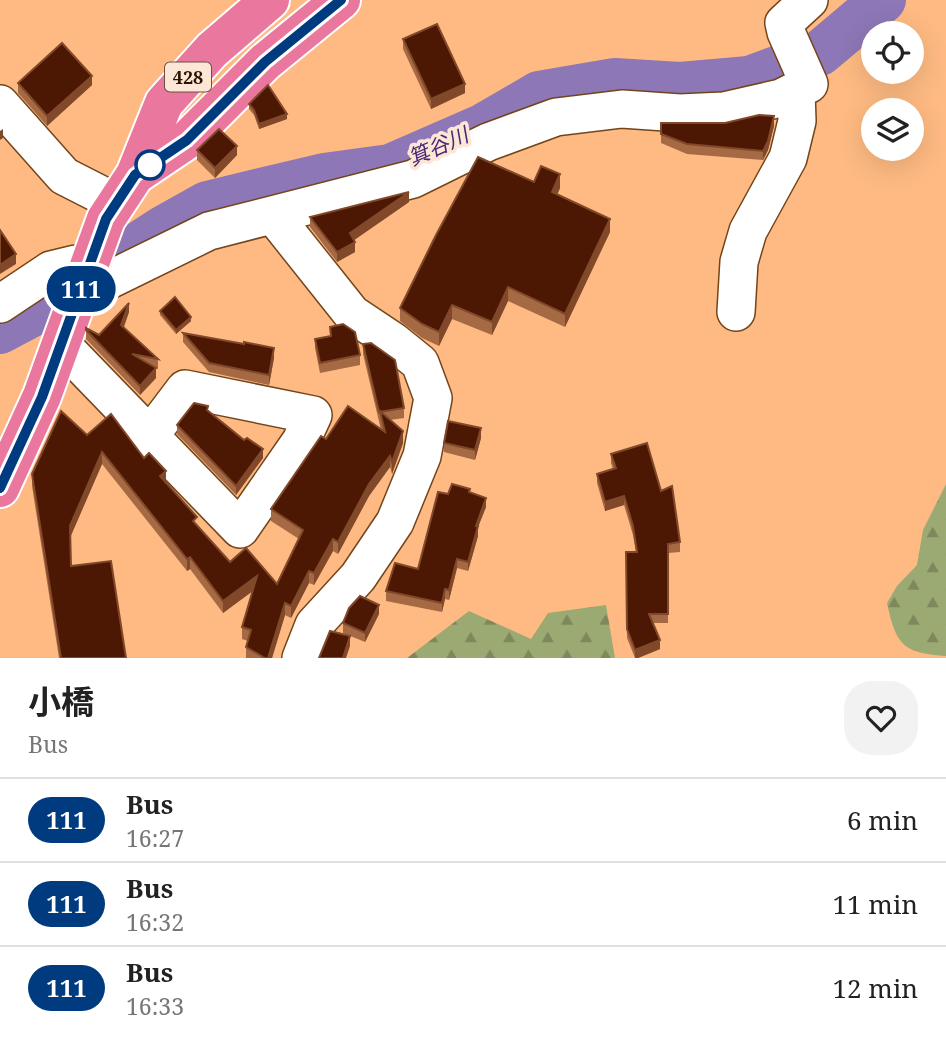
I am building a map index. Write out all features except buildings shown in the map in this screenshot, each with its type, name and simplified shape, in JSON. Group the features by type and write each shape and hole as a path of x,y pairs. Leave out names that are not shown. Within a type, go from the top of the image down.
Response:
{"highway":[{"name":"428","path":"0,488 42,397 106,219 126,189 164,103 212,50 270,0"},
{"name":"428","path":"126,189 187,140 265,62 341,0"}],"street":[{"path":"736,312 739,262 748,231 788,158 797,121 801,82 784,23 810,0"},
{"path":"0,304 51,270 87,276 209,231 413,179 488,142 556,117 622,109 680,113 724,111 781,98 801,82"},
{"path":"0,104 64,176 126,189"},
{"path":"274,216 352,314 420,363 433,398 422,456 395,522 358,577 314,625 301,658"},
{"path":"61,344 150,434"}],"green space":[{"path":"946,484 946,656 919,652 903,644 894,628 887,603 897,586 917,565 923,530"},
{"path":"606,605 615,658 407,658 469,611 531,639 548,613"}],"waterway":[{"name":"箕谷川","path":"0,331 32,314 164,228 207,204 324,176 390,167 484,126 539,94 615,81 680,85 749,79 820,53 883,0"}],"bus line":[{"name":"111","path":"0,488 42,397 106,219 135,175 187,140 265,62 341,0"}]}
